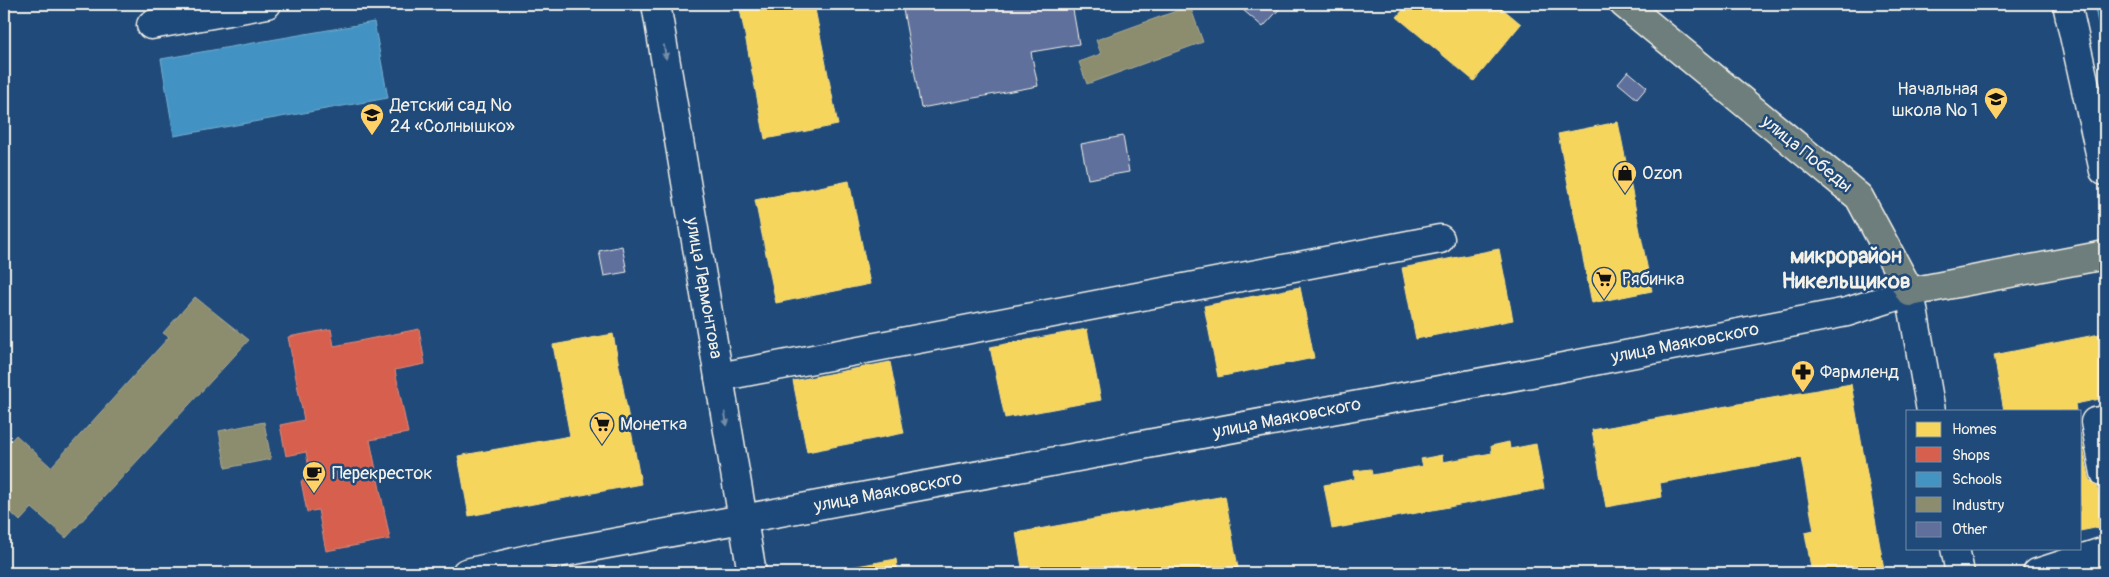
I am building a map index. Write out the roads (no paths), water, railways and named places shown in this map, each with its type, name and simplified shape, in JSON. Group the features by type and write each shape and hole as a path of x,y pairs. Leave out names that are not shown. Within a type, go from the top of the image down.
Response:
{"main road":[{"name":"улица Победы","path":"1624,4 1859,197 1910,292"},
{"name":"улица Маяковского","path":"1910,292 2105,255"}],"street":[{"path":"150,26 267,4"},
{"name":"улица Лермонтова","path":"656,4 752,573"},
{"path":"2068,4 2105,171"},
{"path":"719,377 1440,239"},
{"name":"улица Победы","path":"1910,292 1931,410"},
{"name":"улица Маяковского","path":"466,573 538,565 742,520 1554,369 1837,314 1910,292"},
{"path":"2105,420 2095,422 2105,473"},
{"path":"1955,550 1960,573"},
{"path":"2037,573 2105,551"}],"place":[{"name":"Начальная школа № 1","path":"1996,120"},
{"name":"Детский сад № 24 «Солнышко»","path":"372,136"},
{"name":"Ozon","path":"1625,194"},
{"name":"Рябинка","path":"1604,300"},
{"name":"Фармленд","path":"1803,393"},
{"name":"Монетка","path":"602,445"},
{"name":"Перекресток","path":"314,494"}],"district":[{"name":"микрорайон Никельщиков","path":"1846,268"}]}
